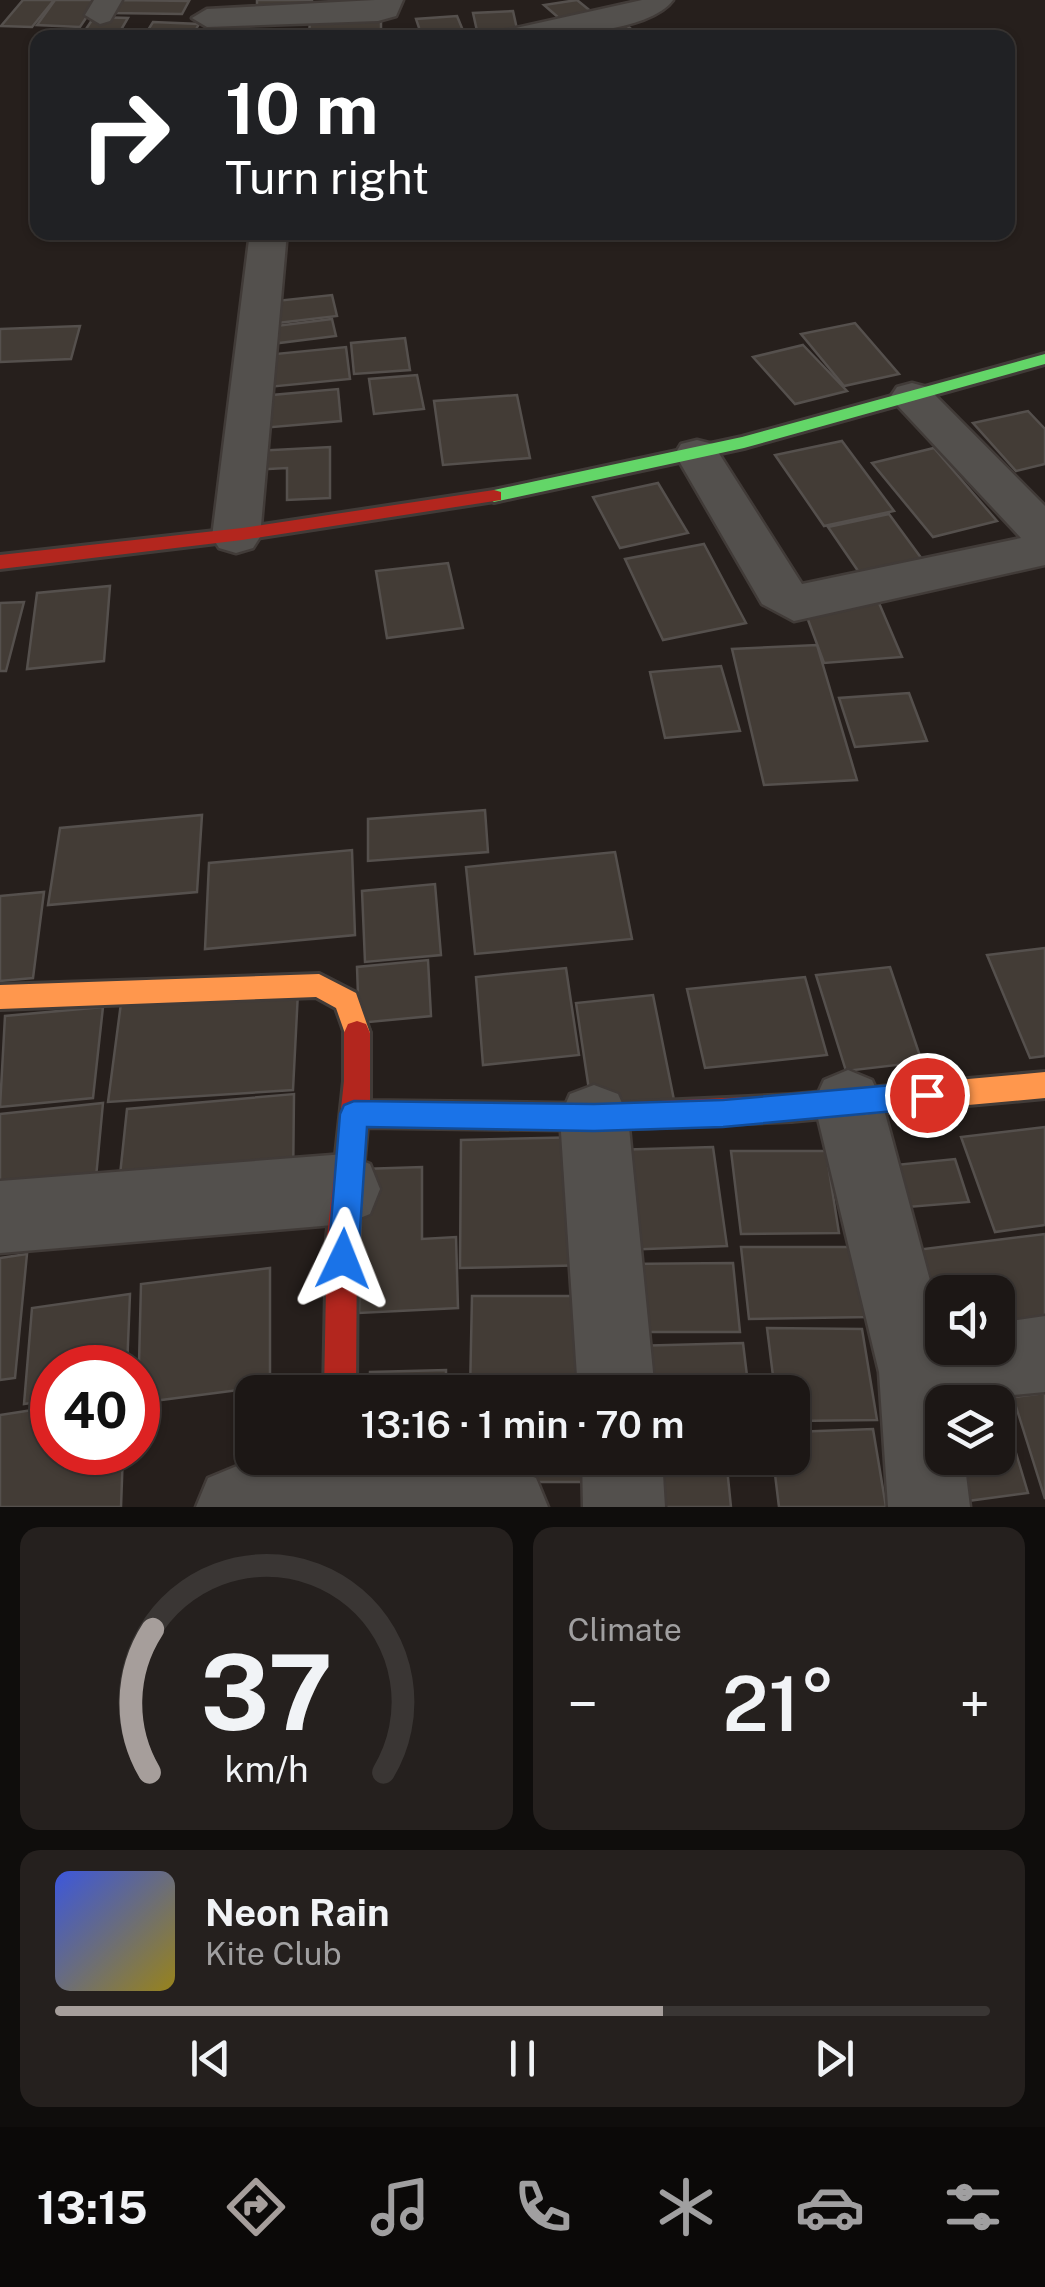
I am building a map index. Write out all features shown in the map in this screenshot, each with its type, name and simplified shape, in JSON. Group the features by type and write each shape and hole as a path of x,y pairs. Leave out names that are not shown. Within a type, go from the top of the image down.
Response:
{"street":[{"path":"208,19 378,12 387,8 388,0"},
{"path":"548,30 649,9 659,0"},
{"path":"236,537 266,253"},
{"path":"0,562 236,537 571,481 697,454 1045,359"},
{"path":"912,396 1045,534"},
{"path":"697,454 778,592 794,603 1045,550"},
{"path":"0,997 330,987 348,1002 356,1021 354,1114 345,1189 340,1375"},
{"path":"354,1114 594,1117 723,1114 1045,1085"},
{"path":"848,1102 917,1372 928,1507"},
{"path":"594,1117 616,1375"},
{"path":"0,1218 345,1189"},
{"path":"917,1372 1045,1354"},
{"path":"623,1475 624,1507"},
{"path":"237,1507 339,1484 413,1488 507,1507"}],"building":[{"path":"23,0 54,0 32,27 1,26"},
{"path":"55,0 98,0 80,27 37,25"},
{"path":"119,0 189,1 182,14 112,13"},
{"path":"257,0 312,0 312,8 257,11"},
{"path":"577,0 593,13 560,19 544,5"},
{"path":"513,11 517,29 477,30 473,13"},
{"path":"457,16 463,30 420,30 416,19"},
{"path":"94,17 128,18 121,30 85,30"},
{"path":"381,18 381,30 309,30 310,20"},
{"path":"153,22 199,24 196,30 148,30"},
{"path":"625,24 632,30 597,30"},
{"path":"332,295 337,316 269,324 266,302"},
{"path":"332,319 336,336 279,343 276,326"},
{"path":"855,323 899,374 844,386 801,334"},
{"path":"80,326 71,359 0,362 0,329"},
{"path":"405,338 410,370 354,374 351,343"},
{"path":"803,345 847,391 795,404 753,357"},
{"path":"346,347 350,379 268,387 265,355"},
{"path":"417,375 424,409 374,414 369,379"},
{"path":"338,389 341,421 262,428 261,396"},
{"path":"517,395 530,458 443,465 434,401"},
{"path":"1028,411 1045,429 1045,464 1016,471 973,423"},
{"path":"842,441 894,511 824,526 775,455"},
{"path":"330,447 330,498 287,500 287,468 250,470 252,451"},
{"path":"934,448 997,521 933,537 872,463"},
{"path":"658,483 688,533 620,548 593,497"},
{"path":"889,514 930,570 867,584 828,527"},
{"path":"704,544 746,623 663,640 625,559"},
{"path":"448,563 463,628 387,638 376,571"},
{"path":"110,586 104,661 27,669 37,593"},
{"path":"24,602 6,671 0,671 0,603"},
{"path":"879,603 902,657 824,663 804,609"},
{"path":"817,645 857,780 764,785 732,649"},
{"path":"721,666 740,731 665,738 650,672"},
{"path":"909,693 927,741 855,747 839,698"},
{"path":"485,810 488,852 368,861 368,819"},
{"path":"202,815 197,892 48,905 60,828"},
{"path":"352,850 355,935 205,949 209,863"},
{"path":"615,852 632,939 475,954 466,867"},
{"path":"435,884 441,955 365,962 362,891"},
{"path":"44,892 33,978 0,981 0,896"},
{"path":"1045,948 1045,1056 1030,1058 987,955"},
{"path":"428,960 431,1016 359,1023 357,967"},
{"path":"890,967 922,1062 846,1071 816,975"},
{"path":"566,968 579,1055 483,1065 476,977"},
{"path":"805,977 827,1055 705,1068 687,989"},
{"path":"298,992 293,1090 108,1102 121,1003"},
{"path":"653,995 674,1100 592,1110 576,1003"},
{"path":"103,1007 93,1098 0,1107 5,1016"},
{"path":"294,1094 293,1187 117,1203 127,1109"},
{"path":"103,1103 94,1199 0,1209 0,1114"},
{"path":"1045,1127 1045,1225 995,1232 961,1137"},
{"path":"586,1137 594,1265 460,1268 461,1140"},
{"path":"713,1147 727,1246 621,1250 612,1150"},
{"path":"731,1151 826,1151 839,1233 741,1234"},
{"path":"955,1159 969,1202 908,1207 895,1165"},
{"path":"422,1167 422,1239 456,1237 458,1308 359,1313 362,1169"},
{"path":"1045,1234 1045,1320 1015,1324 1015,1275 925,1275 925,1336 900,1252"},
{"path":"741,1247 857,1247 868,1317 749,1319"},
{"path":"27,1254 15,1378 0,1380 0,1258"},
{"path":"733,1263 740,1332 624,1332 621,1264"},
{"path":"270,1268 270,1375 235,1375 235,1391 160,1400 160,1345 139,1345 141,1284"},
{"path":"130,1294 128,1345 30,1345 30,1403 24,1404 32,1308"},
{"path":"472,1296 592,1296 595,1375 470,1375"},
{"path":"767,1328 862,1329 877,1420 810,1421 810,1375 773,1375"},
{"path":"743,1343 747,1375 635,1375 632,1346"},
{"path":"446,1370 446,1375 370,1375"},
{"path":"1045,1393 1045,1499 1015,1403 1015,1397"},
{"path":"30,1410 30,1475 122,1475 121,1507 0,1507 0,1415"},
{"path":"873,1429 886,1507 779,1507 775,1475 810,1475 810,1431"},
{"path":"1015,1450 1028,1493 960,1502 953,1475 1015,1475"},
{"path":"467,1475 599,1475 599,1482 467,1482"},
{"path":"648,1475 728,1475 731,1507 651,1507"}],"traffic: fast":[{"path":"494,496 744,442 1045,359"}],"traffic: slow":[{"path":"0,997 319,985 347,1001 357,1033"},
{"path":"791,1108 1045,1085"}],"traffic: jam":[{"path":"0,562 242,534 494,496"},
{"path":"340,1375 342,1237 358,1081 357,1033"},
{"path":"354,1114 594,1117 791,1108"}],"route":[{"path":"343,1259 345,1189 354,1114 594,1117 723,1114 927,1095"}]}
